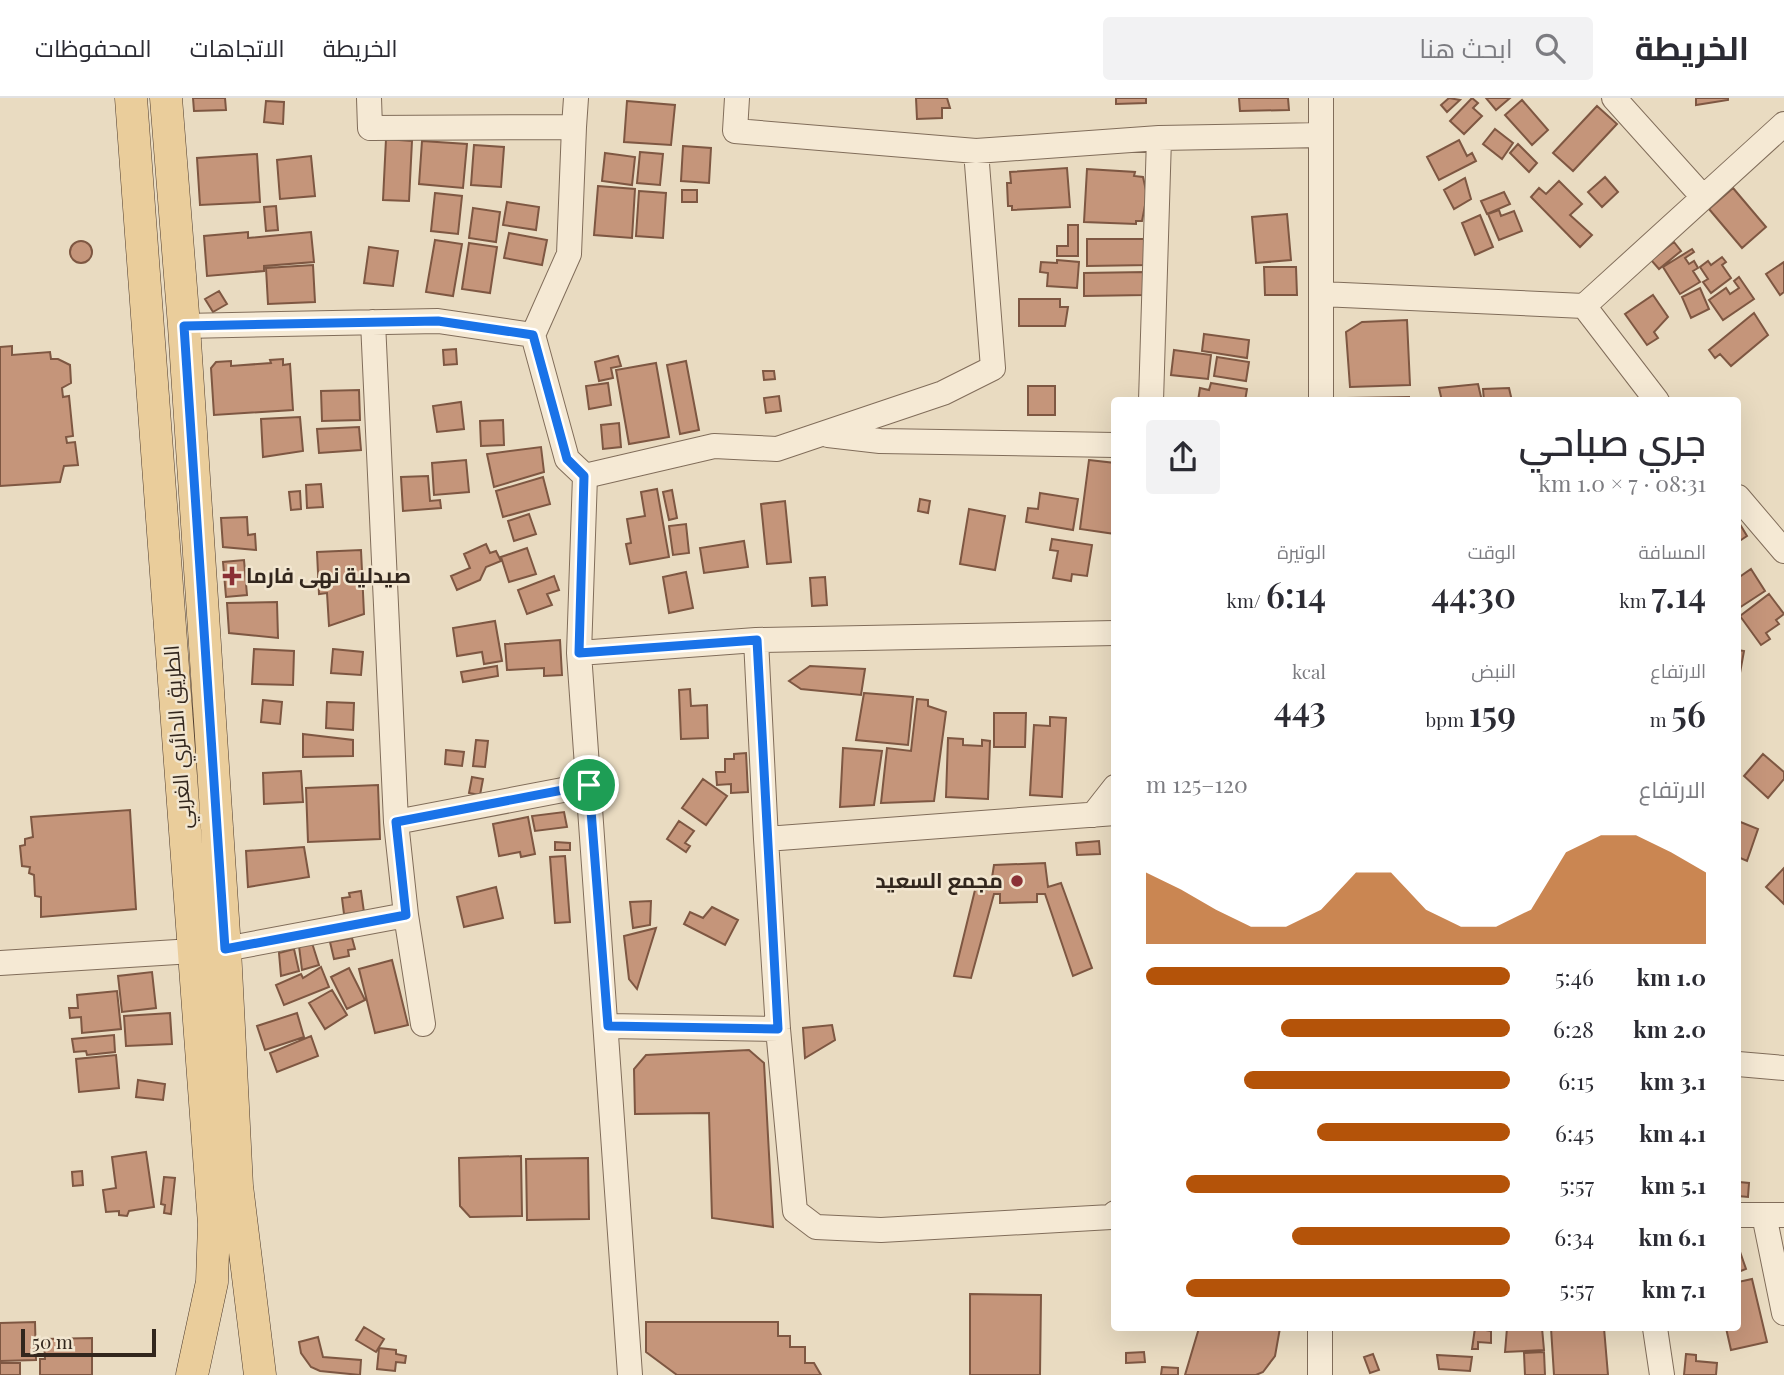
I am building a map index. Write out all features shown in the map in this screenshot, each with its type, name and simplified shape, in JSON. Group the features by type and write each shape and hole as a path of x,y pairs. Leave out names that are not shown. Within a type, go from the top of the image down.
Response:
{"main road":[{"name":"الطريق الدائري الغربي","path":"131,98 214,1224 212,1282 192,1375"},
{"name":"الطريق الدائري الغربي","path":"166,98 184,326 225,949 237,1186 260,1375"}],"street":[{"path":"369,98 370,128 574,127"},
{"path":"576,98 569,254 533,335 567,459 584,476 579,653 608,1026 630,1375"},
{"path":"737,98 735,131 976,151 1159,138 1321,135"},
{"path":"1321,98 1321,397"},
{"path":"1614,98 1703,197"},
{"path":"1321,294 1584,306 1784,124"},
{"path":"1151,397 1159,138"},
{"path":"584,476 714,446 777,449 943,393 993,368 976,151"},
{"path":"1584,306 1654,397"},
{"path":"184,326 438,321 533,335"},
{"path":"373,322 396,822 406,915 423,1024"},
{"path":"821,434 880,441 1111,445"},
{"path":"1741,501 1784,551"},
{"path":"579,653 757,640 1111,633"},
{"path":"757,640 778,1029 794,1211 816,1227 881,1230 1111,1217"},
{"path":"396,822 589,785"},
{"path":"766,839 1104,814 1111,797"},
{"path":"0,962 225,949 406,915"},
{"path":"608,1026 778,1029"},
{"path":"1741,1064 1784,1068"},
{"path":"1741,1215 1774,1215 1784,1313"},
{"path":"1321,1331 1321,1375"},
{"path":"1656,1331 1662,1375"}],"building":[{"path":"193,98 225,98 226,110 194,111"},
{"path":"916,98 947,98 950,108 942,108 942,118 917,119"},
{"path":"1116,98 1146,98 1146,103 1116,104"},
{"path":"1239,98 1288,98 1289,110 1240,111"},
{"path":"1449,98 1460,100 1447,112 1441,105"},
{"path":"1472,98 1478,103 1473,108 1482,116 1464,134 1450,121"},
{"path":"1486,98 1510,98 1496,110"},
{"path":"1696,98 1728,98 1728,100 1696,105"},
{"path":"1522,100 1548,130 1532,145 1505,115"},
{"path":"266,101 284,102 283,124 264,122"},
{"path":"627,101 675,105 671,145 624,142"},
{"path":"1597,106 1617,124 1573,171 1553,153"},
{"path":"1495,129 1513,143 1502,159 1483,144"},
{"path":"386,139 412,141 409,201 383,200"},
{"path":"1459,140 1467,156 1472,153 1476,161 1439,180 1427,157"},
{"path":"422,141 467,144 463,188 419,184"},
{"path":"1518,144 1537,163 1529,172 1510,153"},
{"path":"474,145 504,147 501,187 471,185"},
{"path":"683,146 711,148 709,183 681,181"},
{"path":"640,152 663,154 660,185 637,183"},
{"path":"605,153 635,157 632,185 602,181"},
{"path":"257,154 260,202 200,205 197,158"},
{"path":"311,156 315,196 280,199 277,160"},
{"path":"1067,168 1070,207 1012,210 1012,206 1008,206 1007,183 1011,183 1010,172"},
{"path":"1087,169 1135,172 1134,176 1143,177 1147,195 1142,221 1136,221 1136,224 1084,222"},
{"path":"1605,177 1618,192 1602,207 1588,192"},
{"path":"1465,178 1471,199 1454,209 1444,190"},
{"path":"1559,181 1582,204 1570,215 1592,235 1580,247 1531,197 1539,188 1546,194"},
{"path":"598,186 635,189 632,238 594,235"},
{"path":"1733,188 1766,227 1742,248 1709,209"},
{"path":"682,190 697,190 697,202 682,202"},
{"path":"639,191 666,193 663,238 636,236"},
{"path":"1504,192 1510,204 1487,214 1481,201"},
{"path":"435,193 462,196 458,234 431,231"},
{"path":"507,202 539,207 536,230 503,225"},
{"path":"276,206 278,230 266,231 264,207"},
{"path":"473,208 500,212 496,242 469,238"},
{"path":"1499,210 1501,216 1514,211 1522,231 1499,240 1488,214"},
{"path":"1287,214 1291,260 1256,263 1252,217"},
{"path":"1480,215 1493,247 1475,255 1462,223"},
{"path":"1068,225 1078,225 1078,256 1057,256 1057,246 1068,246"},
{"path":"248,232 248,238 311,232 314,262 264,266 264,271 207,276 204,236"},
{"path":"509,233 547,240 542,265 504,258"},
{"path":"1087,239 1148,239 1149,265 1087,266"},
{"path":"435,240 462,244 453,296 426,292"},
{"path":"81,241 89,244 92,252 89,260 81,263 73,260 70,252 73,244"},
{"path":"1674,242 1681,251 1659,269 1651,260"},
{"path":"469,243 497,247 490,293 462,289"},
{"path":"369,247 398,251 393,286 364,283"},
{"path":"1692,249 1694,252 1685,258 1689,264 1694,261 1698,268 1693,271 1700,282 1680,294 1663,267"},
{"path":"1722,257 1726,262 1722,265 1731,278 1711,293 1703,282 1708,279 1700,267 1708,261 1711,265"},
{"path":"1057,260 1079,262 1077,288 1047,286 1048,273 1040,272 1041,262 1057,263"},
{"path":"1784,262 1784,292 1780,295 1766,274"},
{"path":"313,265 315,302 268,304 266,268"},
{"path":"1264,267 1296,267 1297,295 1265,295"},
{"path":"1145,272 1145,295 1084,296 1084,273"},
{"path":"1739,277 1754,299 1723,320 1709,300 1726,288 1730,294 1739,288 1734,281"},
{"path":"1700,288 1709,309 1691,318 1682,297"},
{"path":"219,291 227,304 213,312 205,299"},
{"path":"1653,295 1668,317 1654,332 1658,338 1647,345 1625,314"},
{"path":"1019,299 1060,299 1060,307 1068,307 1065,326 1019,326"},
{"path":"1754,313 1768,335 1731,366 1720,354 1715,358 1709,350"},
{"path":"1407,320 1410,385 1350,387 1346,332 1362,322"},
{"path":"1204,334 1249,340 1247,358 1202,351"},
{"path":"12,346 12,355 50,352 51,359 58,359 70,365 71,383 62,388 63,397 69,396 73,436 66,437 67,443 75,442 78,465 64,466 60,482 0,486 0,347"},
{"path":"456,349 457,364 444,365 443,350"},
{"path":"1174,350 1211,355 1208,379 1171,375"},
{"path":"618,356 621,366 611,368 613,378 599,381 595,362"},
{"path":"1217,357 1249,362 1246,381 1214,376"},
{"path":"283,359 283,365 290,364 293,410 214,415 211,368 216,362 231,361 231,366 271,363 270,360"},
{"path":"686,361 699,430 680,434 667,365"},
{"path":"656,363 669,437 629,444 616,370"},
{"path":"763,371 774,371 775,379 764,380"},
{"path":"608,383 611,405 589,409 586,386"},
{"path":"1211,383 1247,389 1246,397 1199,397 1200,388 1209,390"},
{"path":"1478,384 1481,397 1441,397 1439,388"},
{"path":"1028,386 1055,386 1055,415 1028,415"},
{"path":"1509,388 1511,397 1484,397 1483,389"},
{"path":"359,390 360,420 322,421 321,391"},
{"path":"779,396 781,411 766,413 764,398"},
{"path":"461,402 464,429 437,432 433,406"},
{"path":"300,417 303,451 263,457 261,419"},
{"path":"503,420 504,445 481,446 480,421"},
{"path":"619,423 621,447 603,449 601,425"},
{"path":"359,427 361,450 319,453 317,429"},
{"path":"541,447 544,472 494,487 487,454"},
{"path":"466,460 469,492 434,495 432,463"},
{"path":"1089,460 1111,463 1111,533 1080,529"},
{"path":"428,476 430,501 440,500 441,508 403,511 401,477"},
{"path":"543,477 550,504 503,517 496,491"},
{"path":"321,484 323,507 307,508 306,485"},
{"path":"657,489 669,557 630,564 626,544 631,543 627,519 645,516 641,492"},
{"path":"672,490 677,518 669,520 663,492"},
{"path":"300,491 301,509 291,510 289,492"},
{"path":"1040,493 1078,499 1073,530 1026,522 1028,508 1038,509"},
{"path":"920,499 930,501 928,513 918,511"},
{"path":"785,501 791,562 767,564 761,504"},
{"path":"969,509 1005,516 995,570 960,564"},
{"path":"529,514 536,534 514,541 508,521"},
{"path":"247,517 248,535 255,534 256,550 223,547 221,518"},
{"path":"686,524 689,553 673,555 669,526"},
{"path":"1741,526 1747,536 1741,540"},
{"path":"1052,539 1092,545 1087,576 1072,574 1071,581 1053,578 1058,551 1050,550"},
{"path":"744,541 748,567 704,573 700,548"},
{"path":"486,544 490,553 496,551 501,561 486,567 480,580 457,590 451,576 470,568 464,554"},
{"path":"527,548 536,574 509,582 501,557"},
{"path":"361,550 364,614 329,626 327,593 319,594 317,552"},
{"path":"244,560 247,595 226,597 223,562"},
{"path":"1751,569 1765,591 1741,607 1741,576"},
{"path":"686,572 693,608 669,613 663,577"},
{"path":"554,576 559,590 547,594 552,605 527,614 518,590"},
{"path":"825,577 827,605 812,606 810,578"},
{"path":"1769,594 1784,614 1776,620 1779,624 1766,633 1770,639 1761,645 1741,615"},
{"path":"277,602 278,638 229,633 227,603"},
{"path":"495,621 502,661 484,664 482,652 457,656 453,628"},
{"path":"560,640 562,675 544,676 544,668 507,670 505,644"},
{"path":"254,649 294,651 293,685 252,684"},
{"path":"333,649 363,652 361,675 331,673"},
{"path":"497,666 498,676 463,682 461,672"},
{"path":"810,666 865,669 861,695 801,689 789,681"},
{"path":"690,689 691,706 707,705 708,738 681,739 679,690"},
{"path":"864,693 913,697 908,745 856,740"},
{"path":"917,699 928,700 928,706 946,712 934,801 881,803 887,748 911,751"},
{"path":"263,700 282,702 280,724 261,722"},
{"path":"327,702 354,703 353,730 326,728"},
{"path":"994,713 1026,713 1025,747 994,747"},
{"path":"1050,717 1066,718 1062,797 1030,795 1034,725 1050,726"},
{"path":"303,734 353,740 353,756 303,757"},
{"path":"948,738 963,739 963,745 982,746 982,740 990,741 988,799 946,797"},
{"path":"476,740 488,741 485,767 473,766"},
{"path":"843,748 882,751 874,805 840,807"},
{"path":"446,750 464,752 462,766 445,764"},
{"path":"746,753 748,792 731,793 731,784 717,785 716,772 725,772 725,759 734,759 734,754"},
{"path":"1763,754 1784,772 1784,779 1768,798 1744,776"},
{"path":"301,771 303,802 264,804 263,773"},
{"path":"472,777 483,779 480,795 469,793"},
{"path":"703,779 727,796 706,825 682,808"},
{"path":"378,785 380,839 308,842 306,788"},
{"path":"130,810 136,909 41,917 41,897 35,896 34,875 29,873 30,867 22,866 20,846 25,845 25,839 33,837 31,817"},
{"path":"564,812 567,827 535,831 532,816"},
{"path":"528,817 535,854 521,857 520,852 499,856 493,824"},
{"path":"679,821 694,831 685,843 690,846 686,852 667,839"},
{"path":"1741,822 1758,829 1747,861 1741,858"},
{"path":"1099,841 1100,854 1077,855 1076,843"},
{"path":"555,842 570,843 570,850 555,850"},
{"path":"304,847 309,877 248,887 246,851"},
{"path":"565,856 570,922 555,923 550,857"},
{"path":"1045,863 1048,887 1061,883 1092,968 1073,976 1045,894 1037,894 1037,902 1000,903 1000,894 994,894 971,978 954,976 975,890 990,890 994,865"},
{"path":"1784,868 1784,904 1766,887"},
{"path":"496,887 503,918 464,927 457,897"},
{"path":"361,891 364,912 344,914 342,898 350,897 349,893"},
{"path":"651,901 650,925 633,928 630,902"},
{"path":"712,907 738,920 725,945 684,924 690,912 703,918"},
{"path":"656,928 637,989 629,979 624,936"},
{"path":"352,938 355,949 348,950 349,956 334,959 330,942"},
{"path":"312,943 319,965 302,970 299,946"},
{"path":"294,949 299,971 281,976 279,953"},
{"path":"392,960 408,1025 375,1033 359,969"},
{"path":"321,967 329,987 284,1005 276,985 301,974 303,978"},
{"path":"349,968 365,1000 347,1009 331,977"},
{"path":"152,972 156,1008 122,1012 118,976"},
{"path":"332,990 347,1015 325,1029 309,1003"},
{"path":"117,991 121,1029 82,1033 81,1017 70,1018 69,1008 78,1008 77,995"},
{"path":"170,1013 172,1044 126,1046 124,1016"},
{"path":"297,1013 304,1037 265,1050 257,1026"},
{"path":"832,1025 835,1040 805,1058 803,1028"},
{"path":"114,1035 115,1052 87,1055 86,1051 74,1052 72,1039"},
{"path":"311,1036 318,1056 277,1072 270,1053"},
{"path":"749,1050 764,1063 773,1227 712,1218 709,1113 635,1114 634,1069 646,1055"},
{"path":"116,1055 119,1088 79,1092 76,1059"},
{"path":"138,1080 165,1084 163,1100 136,1097"},
{"path":"146,1152 154,1207 129,1211 127,1216 119,1215 119,1211 106,1212 103,1190 116,1188 112,1157"},
{"path":"521,1156 522,1216 470,1217 460,1206 459,1158"},
{"path":"588,1158 589,1219 527,1220 526,1159"},
{"path":"82,1171 83,1185 73,1186 72,1172"},
{"path":"164,1177 175,1178 171,1214 164,1213 165,1205 161,1204"},
{"path":"1741,1182 1749,1183 1748,1197 1741,1196"},
{"path":"1741,1255 1746,1269 1741,1271"},
{"path":"1752,1279 1767,1342 1731,1350 1727,1331 1741,1331 1741,1281"},
{"path":"970,1294 1041,1295 1040,1375 970,1375"},
{"path":"35,1322 36,1360 0,1361 0,1323"},
{"path":"646,1322 778,1322 778,1336 790,1336 790,1347 805,1347 805,1363 814,1363 821,1375 677,1375 646,1352"},
{"path":"364,1327 384,1339 376,1352 356,1340"},
{"path":"1198,1331 1279,1331 1275,1356 1263,1372 1256,1375 1185,1375"},
{"path":"1475,1331 1491,1331 1491,1343 1478,1342 1478,1349 1472,1349"},
{"path":"1507,1331 1542,1331 1544,1350 1505,1352"},
{"path":"1551,1331 1604,1331 1608,1375 1554,1375"},
{"path":"318,1337 323,1357 361,1360 360,1375 320,1371 311,1367 301,1353 299,1342"},
{"path":"92,1338 92,1375 40,1375 40,1359 45,1359 44,1339"},
{"path":"379,1348 396,1350 396,1354 406,1356 405,1363 396,1362 395,1371 377,1369"},
{"path":"1144,1352 1145,1362 1126,1363 1126,1353"},
{"path":"1544,1352 1545,1375 1525,1375 1524,1353"},
{"path":"1373,1354 1379,1370 1370,1373 1364,1357"},
{"path":"1686,1354 1696,1355 1696,1361 1717,1363 1716,1375 1684,1375"},
{"path":"1437,1355 1472,1357 1470,1371 1439,1369"},
{"path":"0,1363 20,1363 20,1375 0,1375"},
{"path":"1162,1367 1178,1368 1178,1375 1161,1375"}],"place":[{"name":"صيدلية نهى فارما","path":"232,576"},
{"name":"مجمع السعيد","path":"1017,881"}],"route":[{"path":"438,321 533,335 567,459 584,476 579,653 757,640 778,1029 608,1026 589,785 396,822 406,915 225,949 184,326 438,321"}]}
